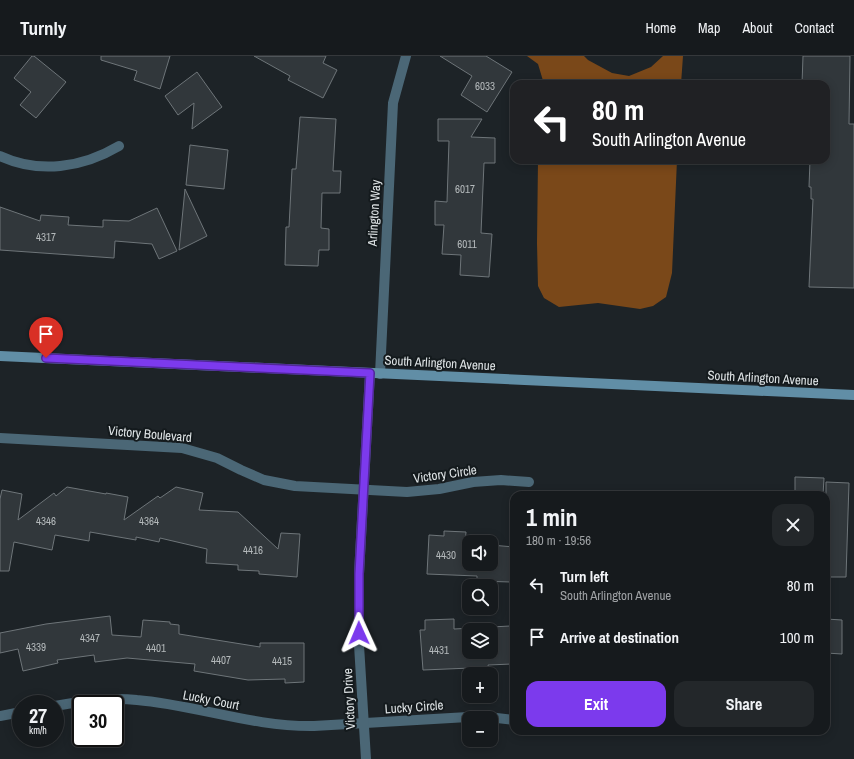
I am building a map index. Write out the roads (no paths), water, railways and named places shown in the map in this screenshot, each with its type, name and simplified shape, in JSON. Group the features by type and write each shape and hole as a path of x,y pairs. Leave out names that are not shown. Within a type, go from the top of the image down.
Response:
{"main road":[{"name":"South Arlington Avenue","path":"0,356 854,395"}],"street":[{"name":"Arlington Way","path":"375,373 393,103 406,56"},
{"path":"0,156 29,165 57,167 93,159 119,146"},
{"name":"Victory Drive","path":"366,759 358,605 364,490 375,373"},
{"name":"Victory Boulevard","path":"0,438 182,448 217,458 270,482 294,486 364,490"},
{"name":"Victory Circle","path":"364,490 420,491 443,489 473,482 501,480 529,482"},
{"name":"Lucky Court","path":"64,705 100,699 135,699 276,725 314,726 363,723"},
{"path":"0,716 12,714"},
{"name":"Lucky Circle","path":"363,723 468,717 488,717 510,720"}]}
